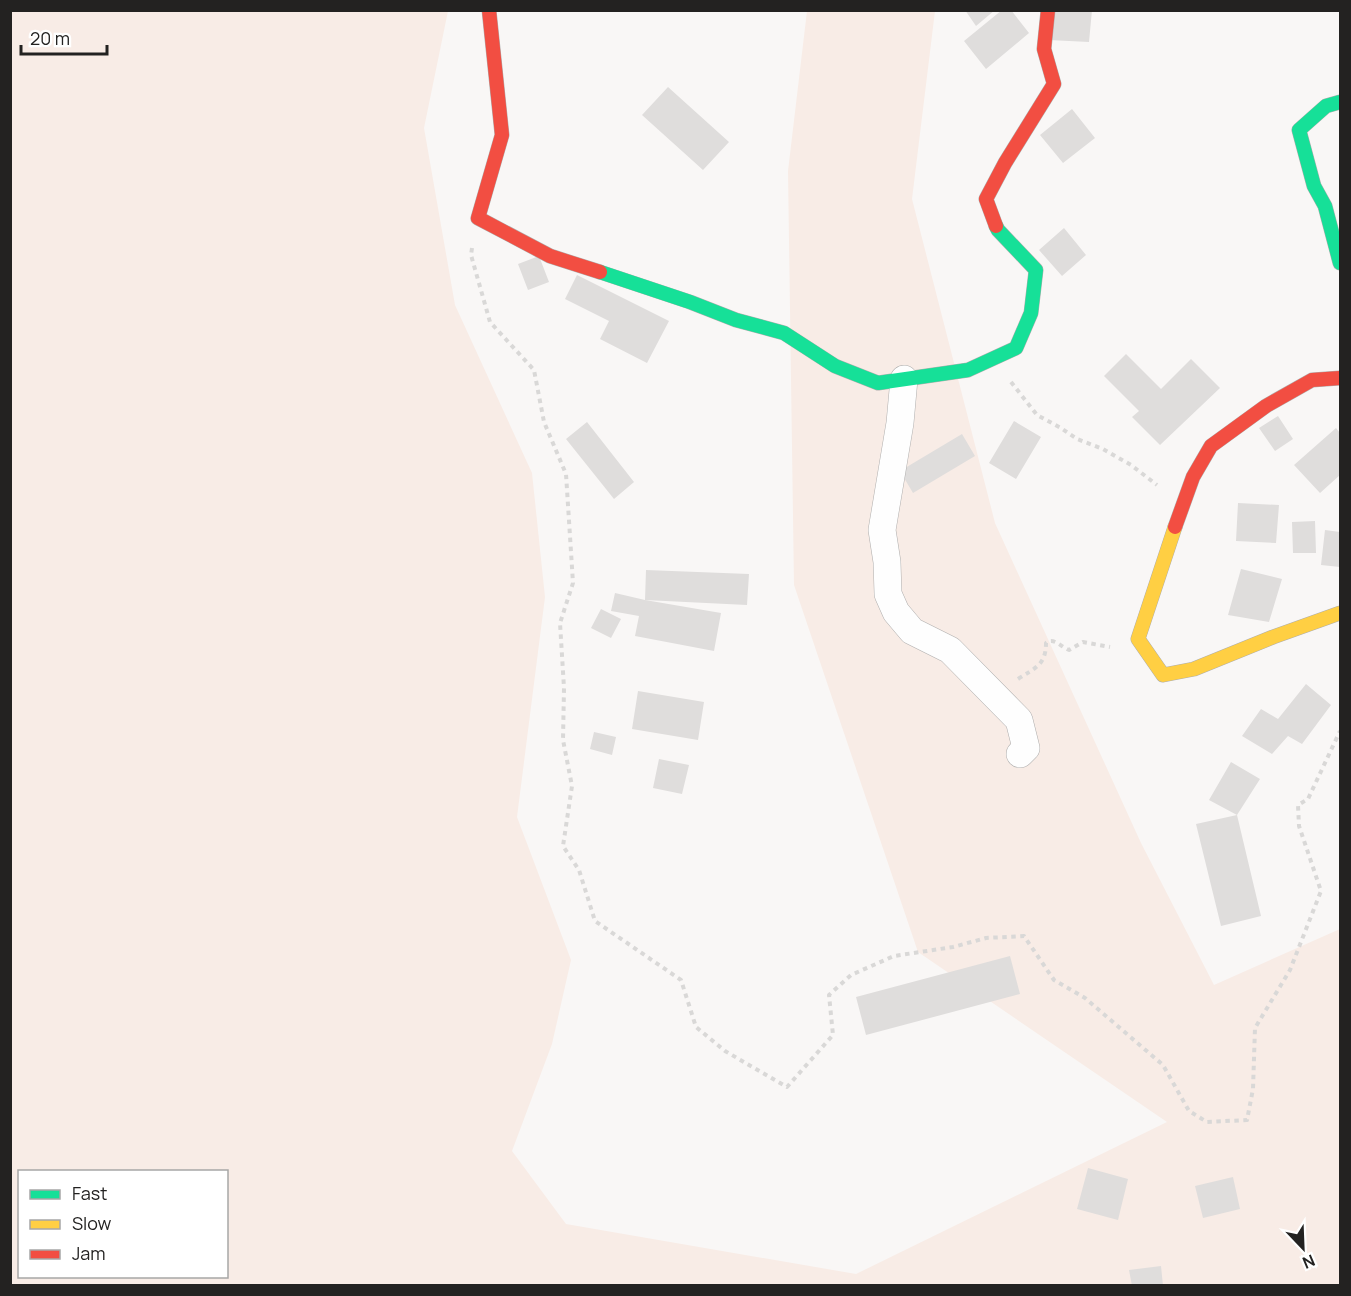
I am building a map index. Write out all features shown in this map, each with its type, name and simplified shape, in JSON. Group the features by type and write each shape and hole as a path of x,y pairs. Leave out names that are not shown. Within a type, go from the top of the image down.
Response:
{"street":[{"path":"489,10 502,135 478,218 508,236 550,256 690,302 736,320 784,333 835,366 878,383 968,370 1016,348 1032,313 1036,270 998,230 986,199 1005,163 1054,84 1044,49 1048,10"},
{"path":"1341,102 1326,106 1299,130 1314,186 1325,206 1341,263"},
{"path":"1341,378 1312,380 1266,406 1211,446 1193,477 1182,504 1138,639 1163,675 1194,669 1341,613"},
{"path":"904,379 900,423 882,530 887,562 888,594 896,612 912,631 950,650 1019,720 1026,748 1020,754"}],"path":[{"path":"478,218 471,255 490,322 534,370 544,422 566,474 573,583 560,622 564,688 563,740 572,786 562,846 579,870 595,921 681,980 696,1027 725,1051 787,1087 833,1035 829,995 851,975 894,956 953,947 986,938 1024,936 1054,980 1085,998 1163,1065 1189,1111 1207,1122 1247,1120 1253,1089 1255,1028 1290,970 1321,891 1299,826 1298,805 1308,799 1341,731"},
{"path":"994,357 1037,415 1077,439 1103,449 1131,465 1182,504"},
{"path":"1003,705 1009,698 1012,683 1041,663 1046,656 1046,643 1049,640 1054,640 1069,651 1083,642 1111,647 1130,634 1138,639"}],"shaded area":[{"path":"10,11 448,11 424,128 455,305 532,473 545,597 517,817 571,960 552,1044 512,1151 566,1224 856,1274 1167,1122 918,952 794,585 788,171 807,11 935,11 912,199 995,523 1141,843 1214,985 1340,929 1340,1285 11,1285"}],"building":[{"path":"965,10 995,10 976,26"},
{"path":"1002,10 1011,10 1029,33 986,69 964,41"},
{"path":"1051,10 1092,10 1089,42 1049,40"},
{"path":"668,87 729,142 703,170 642,115"},
{"path":"1072,109 1095,138 1063,163 1040,135"},
{"path":"1064,228 1086,255 1062,276 1039,250"},
{"path":"539,256 549,282 528,290 518,264"},
{"path":"577,275 669,321 647,363 600,339 609,321 565,299"},
{"path":"1126,354 1161,389 1191,359 1220,388 1160,445 1132,417 1139,411 1104,376"},
{"path":"1278,416 1293,439 1275,451 1259,428"},
{"path":"1014,421 1041,437 1016,479 989,463"},
{"path":"587,422 634,482 614,499 566,439"},
{"path":"1336,428 1340,433 1340,475 1320,493 1294,465"},
{"path":"962,434 975,456 913,493 900,471"},
{"path":"1238,503 1279,505 1276,543 1236,541"},
{"path":"1315,521 1316,553 1293,553 1292,522"},
{"path":"1325,530 1340,532 1340,567 1321,565"},
{"path":"1241,569 1282,579 1269,622 1228,615"},
{"path":"646,570 749,574 747,605 645,600"},
{"path":"615,593 721,613 714,651 635,636 639,616 611,611"},
{"path":"601,609 621,619 611,638 591,628"},
{"path":"1306,684 1331,705 1302,744 1288,736 1272,754 1242,736 1261,709 1278,719"},
{"path":"638,691 704,702 698,740 632,729"},
{"path":"594,732 616,737 612,755 590,749"},
{"path":"659,759 689,765 682,794 653,788"},
{"path":"1231,762 1260,779 1237,815 1209,800"},
{"path":"1237,815 1261,916 1221,926 1196,824"},
{"path":"1010,956 1020,994 866,1035 856,997"},
{"path":"1088,1168 1128,1179 1118,1220 1077,1209"},
{"path":"1233,1177 1240,1209 1203,1218 1195,1186"},
{"path":"1161,1266 1163,1286 1132,1286 1129,1270"}],"traffic: fast":[{"path":"1340,102 1326,106 1299,130 1314,186 1325,206 1340,263"},
{"path":"600,272 736,320 784,333 835,366 878,383 968,370 1016,348 1031,313 1036,270 996,226"}],"traffic: slow":[{"path":"1175,527 1138,639 1163,675 1194,669 1340,613"}],"traffic: jam":[{"path":"489,10 502,135 478,218 550,256 600,272"},
{"path":"996,226 986,199 1005,163 1054,84 1044,49 1048,10"},
{"path":"1175,527 1193,477 1211,446 1266,406 1312,380 1340,378"}]}
